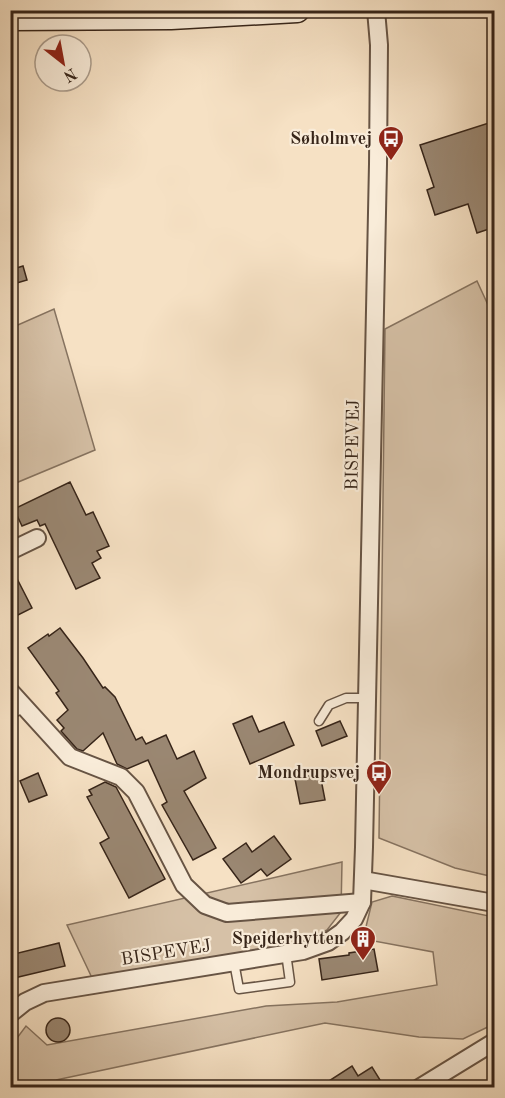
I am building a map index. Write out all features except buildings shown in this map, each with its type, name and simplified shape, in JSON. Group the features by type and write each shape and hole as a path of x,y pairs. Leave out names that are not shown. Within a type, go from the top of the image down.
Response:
{"street":[{"path":"10,18 171,17 297,10"},
{"name":"BISPEVEJ","path":"10,1014 25,1002 44,993 303,951 328,942 342,932 354,919 362,902 378,158 379,45 376,10"},
{"path":"10,551 37,538"},
{"path":"10,691 18,711 69,757 121,777 136,792 184,885 206,906 227,913 362,902"},
{"path":"363,880 495,903"},
{"path":"419,1088 495,1042"}],"lane":[{"path":"319,721 329,705 346,698 367,698"},
{"path":"234,962 239,990 290,982 286,953"}],"shaded area":[{"path":"477,281 494,318 494,877 455,868 379,838 385,329"},
{"path":"54,309 95,450 11,485 11,328"},
{"path":"342,862 341,912 327,930 300,945 93,980 67,925"},
{"path":"392,896 494,917 494,1024 463,1039 419,1037 325,1023 56,1080 11,1082 11,1046 26,1026 47,1045 266,1006 337,1002 437,985 433,952 363,939 372,902"}],"place":[{"name":"Søholmvej","path":"391,162"},
{"name":"Mondrupsvej","path":"379,796"},
{"name":"Spejderhytten","path":"363,962"}]}
